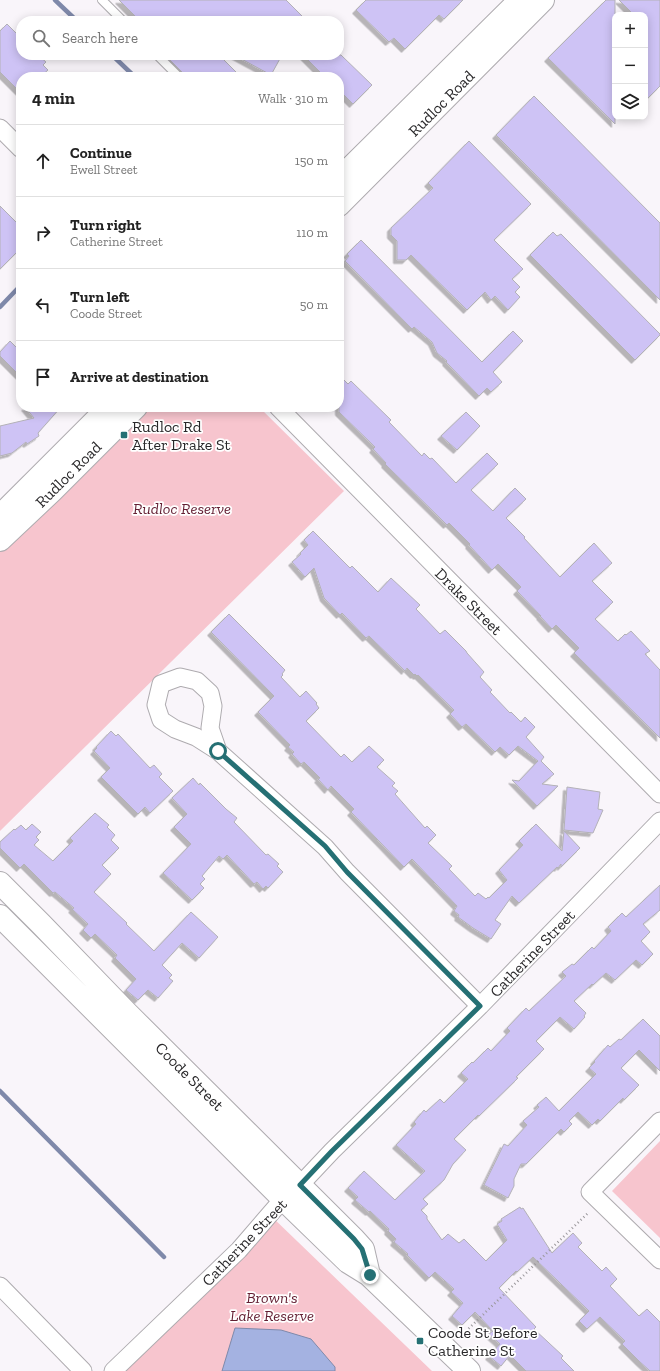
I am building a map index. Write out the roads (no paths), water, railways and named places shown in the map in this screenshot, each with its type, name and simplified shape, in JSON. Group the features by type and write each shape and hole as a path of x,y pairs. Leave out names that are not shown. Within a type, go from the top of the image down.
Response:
{"main road":[{"name":"Rudloc Road","path":"344,174 520,0"},
{"name":"Rudloc Road","path":"344,200 543,0"},
{"name":"Rudloc Road","path":"3,522 104,412"},
{"name":"Rudloc Road","path":"3,522 52,491 131,412"},
{"name":"Coode Street","path":"0,883 126,1012 354,1239 362,1249 370,1275"},
{"name":"Coode Street","path":"0,916 283,1199 348,1262 370,1275 469,1371"}],"street":[{"path":"0,128 16,144"},
{"name":"Drake Street","path":"283,412 660,794"},
{"path":"218,751 210,728 213,706 210,693 197,681 180,677 161,684 156,705 161,720 175,729 196,737 218,751 325,846 347,872 480,1006"},
{"name":"Catherine Street","path":"112,1371 239,1250 283,1199 300,1185 332,1151 480,1006 660,821"},
{"path":"660,1121 590,1192 660,1260"},
{"path":"0,1286 83,1371"}],"lane":[{"path":"102,0 118,16"},
{"path":"162,60 174,72"}],"water":[{"path":"235,1328 281,1330 311,1339 335,1367 335,1371 222,1371"}],"waterway":[{"path":"55,0 72,16"},
{"path":"117,60 130,72"},
{"path":"0,307 16,290"},
{"path":"0,1091 164,1257"}],"place":[{"name":"Rudloc Rd After Drake St","path":"124,435"},
{"name":"Coode St Before Catherine St","path":"420,1341"}],"park label":[{"name":"Rudloc Reserve","path":"182,508"},
{"name":"Brown's Lake Reserve","path":"272,1306"}]}
